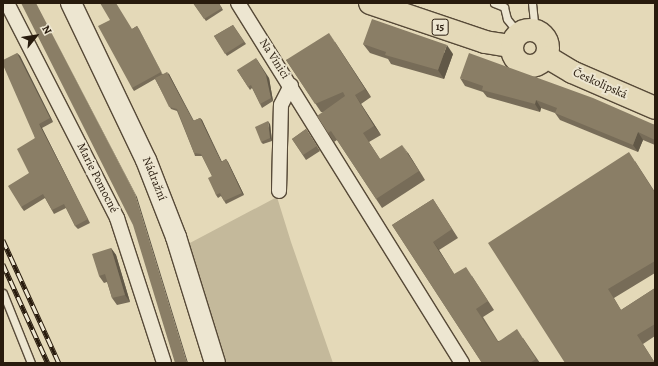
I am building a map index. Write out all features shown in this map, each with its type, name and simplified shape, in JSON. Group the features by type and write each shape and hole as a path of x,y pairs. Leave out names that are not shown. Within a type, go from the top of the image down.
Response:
{"main road":[{"name":"Nádražní","path":"71,3 146,160 176,237 215,363"},
{"name":"15","path":"370,3 485,42 522,37"},
{"path":"522,37 548,43 547,57 540,64 525,65 514,56 522,37"},
{"name":"Českolipská","path":"547,57 572,72 655,108"}],"street":[{"name":"Marie Pomocné","path":"7,3 117,218 164,363"},
{"name":"Na Vinici","path":"238,3 291,85 281,105 279,191"},
{"path":"291,85 462,363"}],"lane":[{"path":"494,3 503,5 507,19 522,37"},
{"path":"522,37 532,3"},
{"path":"3,293 31,363"}],"shaded area":[{"path":"277,197 333,363 222,363 188,244"}],"building":[{"path":"21,3 36,3 135,194 187,363 175,363 133,225"},
{"path":"100,3 116,3 132,29 137,26 161,72 132,88 98,26 110,20"},
{"path":"193,3 218,3 222,8 204,19"},
{"path":"372,19 447,45 438,70 385,55 386,52 363,44"},
{"path":"233,25 244,42 225,54 214,36"},
{"path":"329,33 365,89 355,95 374,126 363,133 380,159 402,145 419,171 376,199 331,131 328,133 317,116 345,96 343,92 315,104 286,60"},
{"path":"17,53 50,118 39,124 88,219 75,226 64,204 52,210 43,194 21,207 8,186 29,173 17,149 35,138 3,65 3,60"},
{"path":"469,53 593,98 655,125 655,140 638,132 633,145 555,113 557,108 536,100 535,104 482,90 483,86 460,78"},
{"path":"256,58 266,75 271,98 260,104 251,85 248,87 237,70"},
{"path":"167,72 193,121 200,118 221,162 226,159 242,193 224,201 220,193 216,195 208,178 212,176 201,154 194,153 177,109 169,107 155,78"},
{"path":"268,121 270,138 261,142 255,127"},
{"path":"306,129 317,146 303,155 292,139"},
{"path":"629,152 655,193 655,261 608,289 621,310 655,288 655,324 637,335 655,363 565,363 488,243"},
{"path":"433,199 452,229 433,242 454,274 466,267 488,301 476,309 498,342 517,329 536,359 530,363 482,363 392,225"},
{"path":"111,248 125,295 112,298 105,274 99,276 92,254"}],"railway":[{"path":"3,240 59,363"},
{"path":"3,264 48,363"}]}
